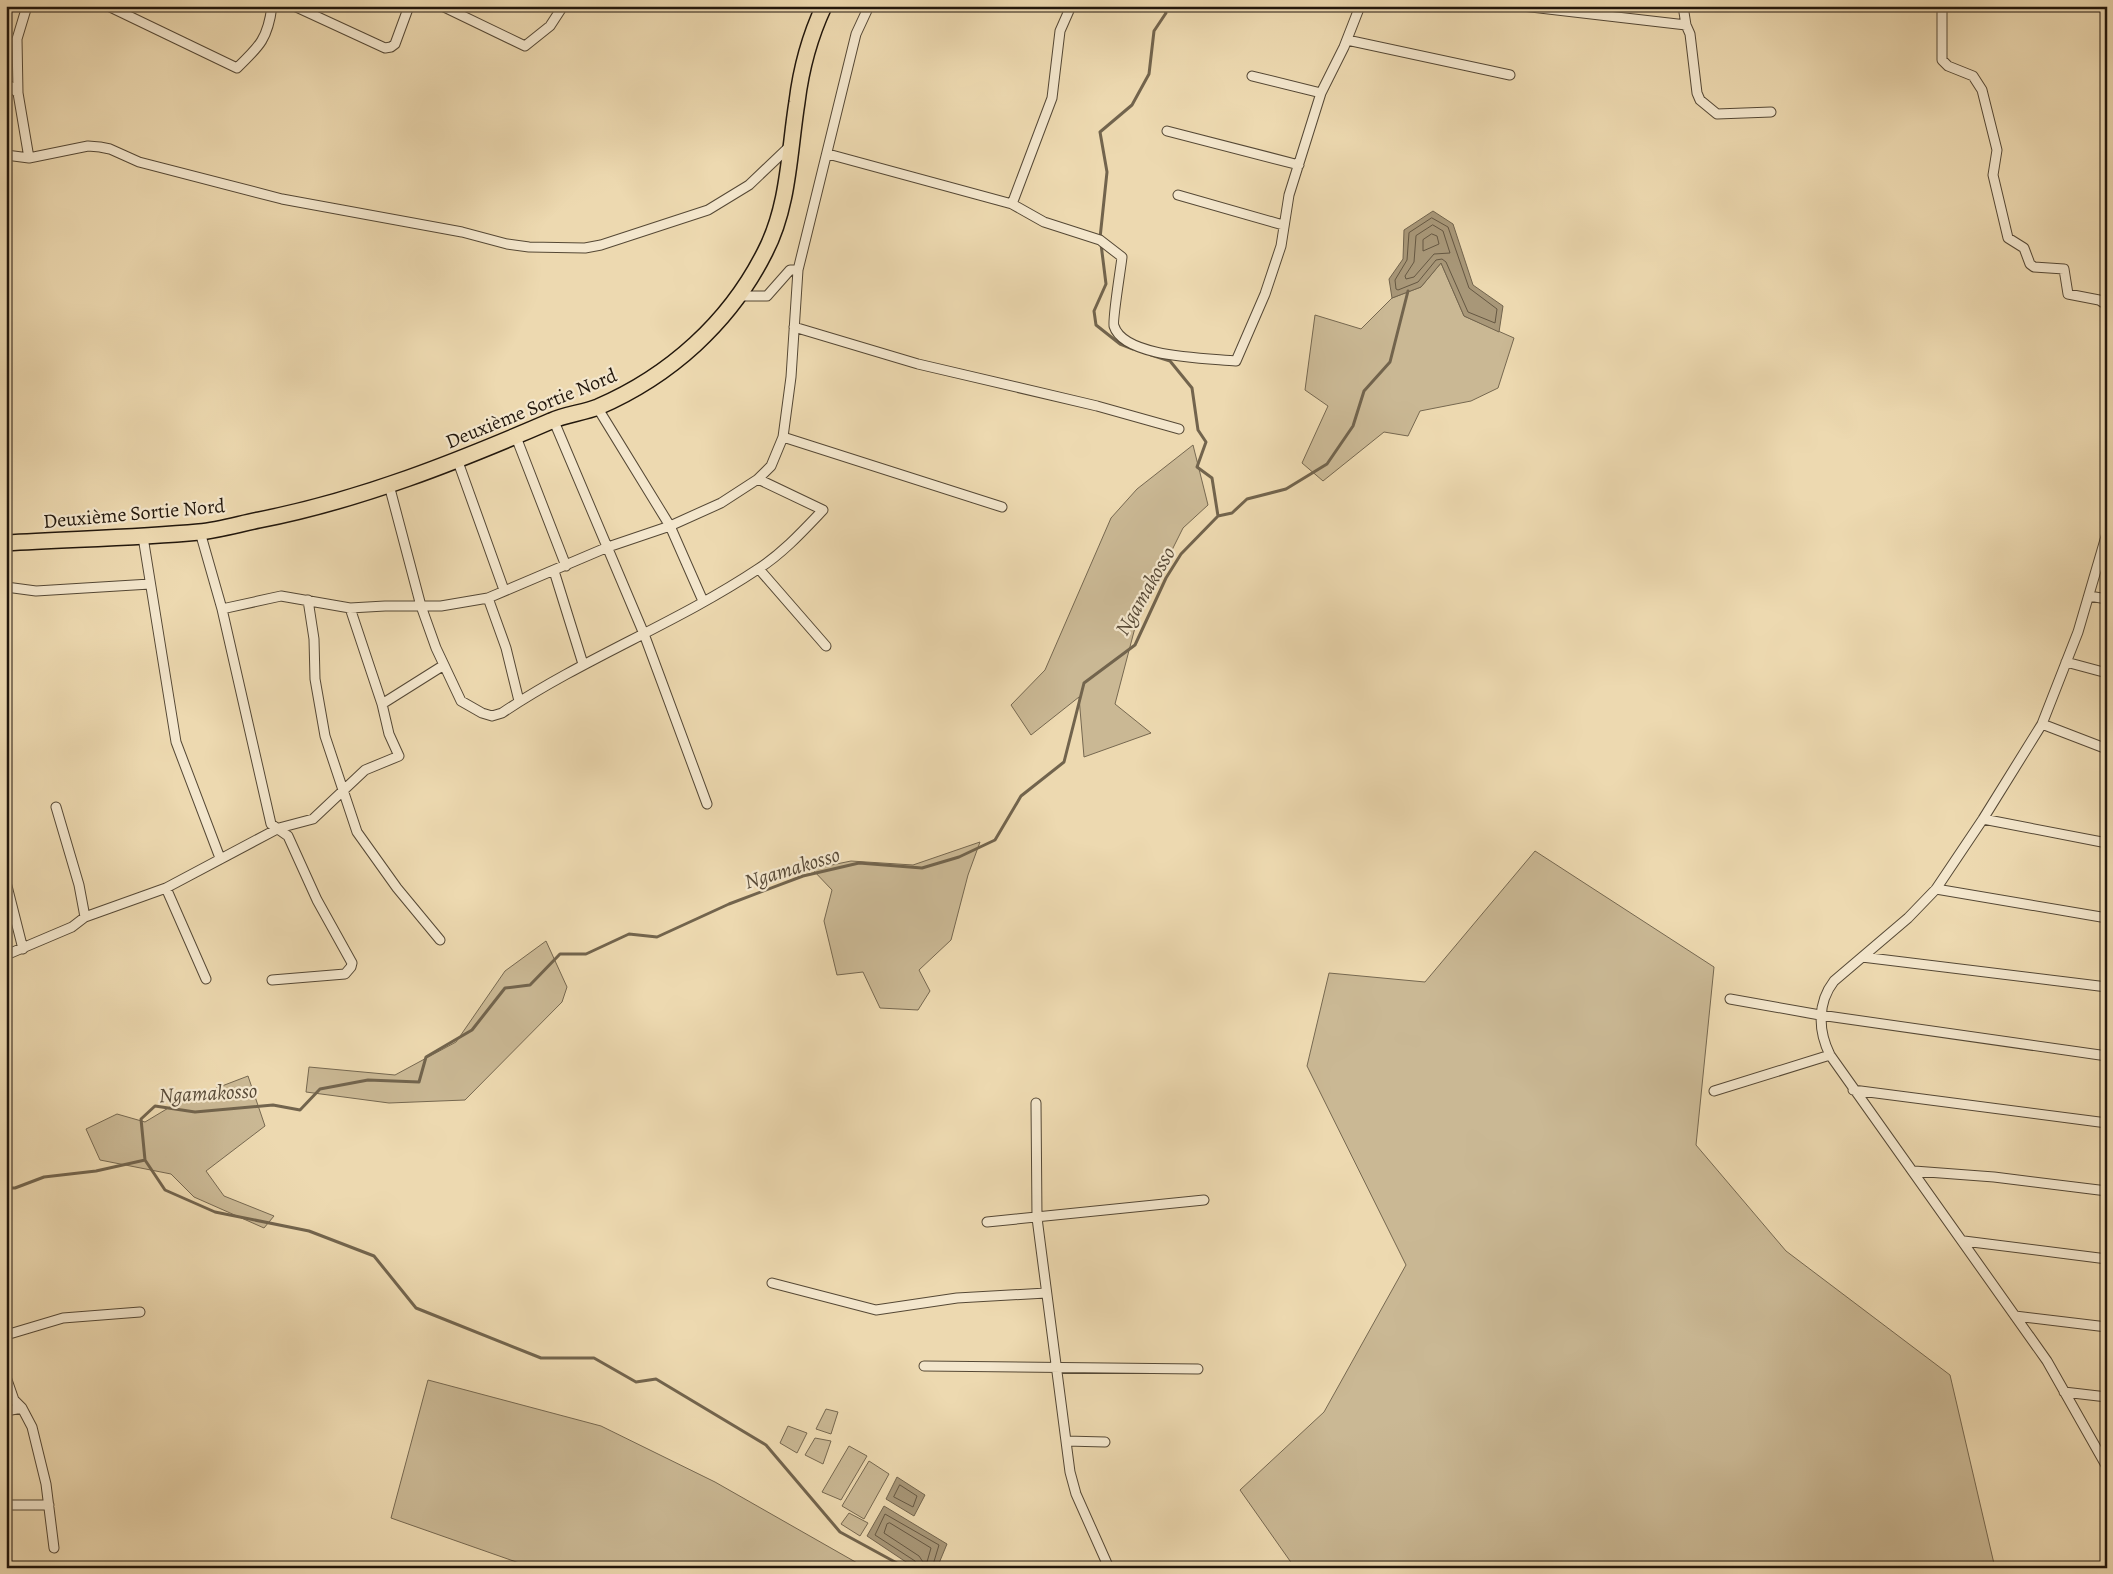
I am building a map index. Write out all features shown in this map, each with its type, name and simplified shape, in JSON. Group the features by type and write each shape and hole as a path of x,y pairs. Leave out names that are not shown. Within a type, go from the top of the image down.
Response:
{"main road":[{"name":"Deuxième Sortie Nord","path":"6,543 143,537 200,532 314,510 389,485 516,436 553,419 597,407 636,387 678,359 700,341 740,296 767,250 775,228 786,181 801,77 808,48 824,6"}],"street":[{"path":"26,6 17,39 18,94 29,158"},
{"path":"108,6 237,68 257,49 268,30 272,6"},
{"path":"294,6 386,48 395,44 409,6"},
{"path":"442,6 525,46 550,26 563,6"},
{"path":"222,609 280,596 350,608 453,605 488,598 608,547 670,526 721,504 758,479 771,466 782,437 789,396 798,270 828,154 842,86 856,34 869,6"},
{"path":"1012,204 1052,98 1060,31 1071,6"},
{"path":"828,154 1012,204 1044,222 1100,240 1122,257 1113,324 1118,335 1131,345 1167,354 1236,361 1264,294 1281,246 1283,225 1298,165 1321,93 1347,40 1360,6"},
{"path":"1522,6 1686,25"},
{"path":"1683,6 1686,25 1690,34 1697,93 1700,100 1717,114 1771,112"},
{"path":"1933,6 1942,9 1942,60 1948,66 1973,76 1982,90 1997,150 1993,175 2008,238 2024,248 2030,264 2034,267 2064,269 2068,294 2099,300 2107,305"},
{"path":"1347,40 1510,75"},
{"path":"1252,76 1321,93"},
{"path":"6,83 18,94"},
{"path":"1167,131 1298,165"},
{"path":"6,155 29,158 88,146 100,147 110,149 138,162 282,199 462,232 507,244 529,247 585,248 602,245 708,210 749,185 791,145"},
{"path":"1178,195 1283,225"},
{"path":"740,296 767,296 790,270 798,270"},
{"path":"794,327 918,364 1098,406 1180,430"},
{"path":"597,407 670,526 703,601"},
{"path":"553,419 644,634 707,804"},
{"path":"516,436 566,566"},
{"path":"782,437 1002,507"},
{"path":"457,459 504,590"},
{"path":"389,485 421,606 444,665 461,701 482,713 492,716 583,664 644,634 759,569 791,543 823,510 758,479"},
{"path":"200,532 222,609 271,824 288,836 317,900 352,962 351,968 345,974 272,980"},
{"path":"2107,534 2105,549 2089,596 2042,724 1983,820 1936,889 1908,918 1830,986 1820,1015 1821,1031 1830,1055 2047,1361 2107,1467"},
{"path":"143,537 176,742 220,858"},
{"path":"759,569 826,646"},
{"path":"554,571 583,664"},
{"path":"6,587 36,591 150,584"},
{"path":"2089,596 2107,599"},
{"path":"488,598 506,648 519,701"},
{"path":"308,600 324,736 357,832 397,888 440,940"},
{"path":"6,955 72,927 85,917 166,888 279,828 313,819 365,770 398,756 389,734 382,704 350,608"},
{"path":"2066,662 2107,673"},
{"path":"382,704 444,665"},
{"path":"2042,724 2107,750"},
{"path":"56,807 79,885 85,917"},
{"path":"1983,820 2107,843"},
{"path":"6,882 22,949"},
{"path":"166,888 206,979"},
{"path":"1936,889 2107,918"},
{"path":"1862,957 2107,987"},
{"path":"1730,999 1820,1015 2107,1056"},
{"path":"1714,1092 1830,1055"},
{"path":"1853,1090 2107,1123"},
{"path":"1036,1103 1037,1218 1070,1472 1076,1494 1109,1568"},
{"path":"1914,1172 1994,1178 2107,1191"},
{"path":"987,1222 1204,1200"},
{"path":"1964,1242 2107,1259"},
{"path":"772,1283 876,1310 957,1298 1046,1292"},
{"path":"6,1335 63,1318 140,1312"},
{"path":"2015,1316 2107,1328"},
{"path":"924,1366 1057,1369 1198,1369"},
{"path":"6,1377 14,1400 22,1408 32,1427 49,1505 54,1548"},
{"path":"2064,1392 2107,1397"},
{"path":"6,1411 22,1408"},
{"path":"1066,1440 1105,1442"},
{"path":"6,1505 49,1505"}],"shaded area":[{"path":"1441,263 1464,316 1514,338 1498,388 1471,401 1420,411 1408,436 1384,432 1323,481 1302,463 1328,406 1305,390 1315,315 1361,329 1392,298 1421,287"},
{"path":"1193,445 1208,505 1183,528 1137,620 1115,704 1151,733 1084,757 1079,697 1031,735 1011,705 1045,670 1111,518 1137,489"},
{"path":"980,842 968,875 951,940 919,970 930,991 918,1010 880,1008 863,972 837,975 824,921 832,890 812,869 851,861 913,865"},
{"path":"1535,851 1714,967 1696,1145 1786,1251 1950,1375 1995,1568 1295,1568 1240,1490 1324,1412 1406,1265 1307,1066 1329,973 1425,982"},
{"path":"546,941 567,987 562,1002 465,1100 389,1103 306,1092 309,1067 395,1075 456,1042 505,971"},
{"path":"248,1076 265,1126 206,1171 224,1196 274,1216 264,1228 194,1197 171,1174 100,1160 86,1129 117,1114 145,1122 175,1104"},
{"path":"428,1380 601,1426 715,1482 866,1568 522,1568 522,1564 391,1518"},
{"path":"826,1409 838,1412 831,1434 816,1429"},
{"path":"788,1426 807,1433 797,1453 780,1443"},
{"path":"815,1438 831,1441 823,1464 805,1455"},
{"path":"849,1446 867,1456 841,1500 822,1492"},
{"path":"869,1461 889,1474 864,1519 842,1506"},
{"path":"849,1513 868,1523 860,1536 841,1524"}],"water":[{"path":"1433,211 1453,224 1473,285 1503,306 1499,332 1464,316 1441,263 1421,287 1392,298 1389,279 1403,259 1404,230"},
{"path":"897,1477 925,1495 914,1516 886,1499"},
{"path":"884,1506 947,1544 937,1568 915,1568 867,1536"}],"waterway":[{"path":"1100,238 1107,172 1100,132 1132,105 1149,74 1154,31 1166,13 1163,6"},
{"path":"1101,244 1106,284 1094,311 1096,325 1120,344 1133,349"},
{"name":"Ngamakosso","path":"6,1188 15,1188 44,1177 96,1171 145,1160 141,1119 155,1106 195,1112 273,1105 300,1110 320,1089 368,1080 419,1082 426,1057 472,1030 505,988 530,985 560,954 586,954 629,934 657,937 729,904 803,876 859,863 922,868 959,857 995,840 1021,796 1064,762 1084,683 1135,645 1166,578 1181,554 1218,516 1232,513 1247,499 1286,489 1327,464 1353,426 1364,391 1390,362 1408,291"},
{"path":"1151,355 1170,361 1192,388 1198,430 1206,442 1197,467 1212,478 1218,516"},
{"path":"145,1160 165,1190 215,1212 309,1231 374,1256 416,1308 541,1358 594,1358 636,1382 656,1379 766,1445 840,1532 906,1568"}]}
